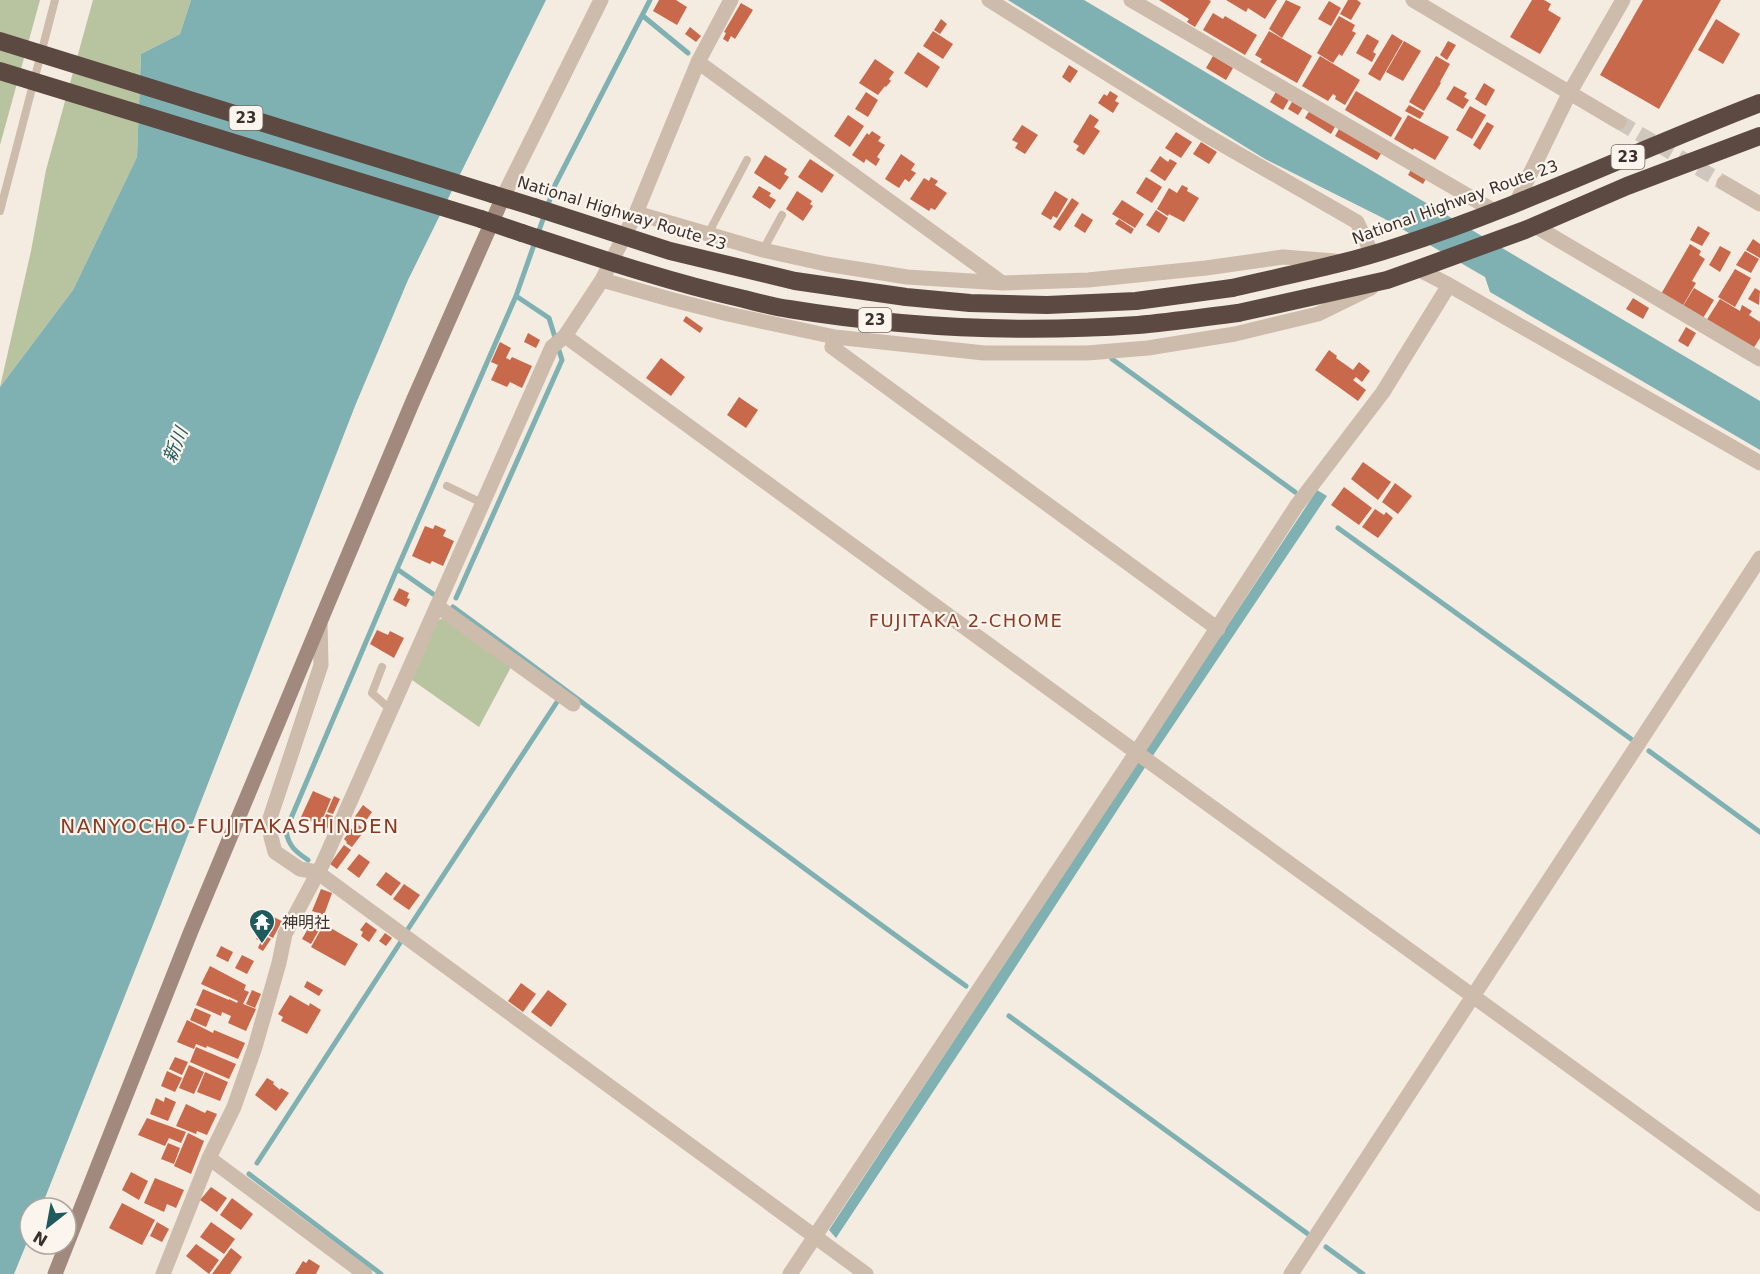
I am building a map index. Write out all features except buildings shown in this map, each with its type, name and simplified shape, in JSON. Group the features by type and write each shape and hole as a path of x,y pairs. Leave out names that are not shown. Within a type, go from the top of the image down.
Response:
{"highway":[{"name":"National Highway Route 23","path":"0,41 670,251 795,281 906,297 970,303 1047,305 1136,301 1232,288 1346,262 1396,248 1515,205 1760,103"},
{"name":"23","path":"0,71 716,293 787,309 904,323 971,328 1139,325 1238,313 1387,280 1530,228 1637,182 1760,136"},
{"path":"1574,209 1656,188 1760,147"}],"street":[{"path":"55,1274 196,920 497,195 601,0"},
{"path":"163,1274 209,1158 234,1107 255,1047 285,934 322,865 482,503 560,341 602,280 636,213 698,62 731,0"},
{"path":"989,0 1204,134 1357,222 1372,254"},
{"path":"1131,0 1496,212"},
{"path":"1413,0 1619,122"},
{"path":"1515,205 1570,92 1623,0"},
{"path":"698,62 1003,283"},
{"path":"1724,183 1760,204"},
{"path":"636,213 763,250 826,264 907,277 1003,283 1088,280 1206,268 1283,257 1346,262"},
{"path":"1530,228 1760,359"},
{"path":"1418,269 1760,463"},
{"path":"602,280 728,314 835,336 984,353 1087,353 1148,348 1236,334 1318,314 1387,280"},
{"path":"790,1274 1142,757 1218,628 1297,505 1383,393 1449,285"},
{"path":"835,336 832,347 1218,628"},
{"path":"560,341 1142,757 1760,1204"},
{"path":"1291,1274 1760,558"},
{"path":"437,606 573,704"},
{"path":"320,622 321,665 270,821 275,852 300,869 317,872 866,1274"},
{"path":"209,1158 365,1274"}],"lane":[{"path":"0,211 55,0"},
{"path":"708,234 747,160"},
{"path":"763,250 782,215"},
{"path":"447,486 482,503"},
{"path":"382,668 372,693 391,710"}],"green space":[{"path":"0,0 40,0 0,145"},
{"path":"93,0 191,0 180,34 141,54 137,157 73,290 0,387 31,251 46,170"},
{"path":"444,618 511,667 479,727 412,680 438,620"}],"water":[{"name":"新川","path":"191,0 546,0 408,280 355,406 46,1196 18,1196 18,1256 21,1256 14,1274 0,1274 0,387 73,290 137,157 141,54 180,34"},
{"path":"1008,0 1084,0 1760,401 1760,450 1490,292 1485,277 1383,218 1265,159"},
{"path":"1317,490 1327,496 1144,769 836,1238 829,1230"}],"waterway":[{"path":"433,594 397,569 516,296 555,185 650,0"},
{"path":"643,16 688,53"},
{"path":"456,598 562,360 549,318 516,296"},
{"path":"1112,359 1295,492"},
{"path":"1338,528 1631,739"},
{"path":"308,860 293,848 286,830 397,569"},
{"path":"453,607 966,986"},
{"path":"408,929 557,702"},
{"path":"1649,751 1760,832"},
{"path":"257,1163 400,943"},
{"path":"1009,1016 1308,1234"},
{"path":"249,1174 381,1274"},
{"path":"1326,1247 1363,1274"}],"tunnel":[{"path":"1619,122 1724,183"}],"place":[{"name":"神明社","path":"262,945"}],"district":[{"name":"FUJITAKA 2-CHOME","path":"966,620"},
{"name":"NANYOCHO-FUJITAKASHINDEN","path":"230,826"}]}
